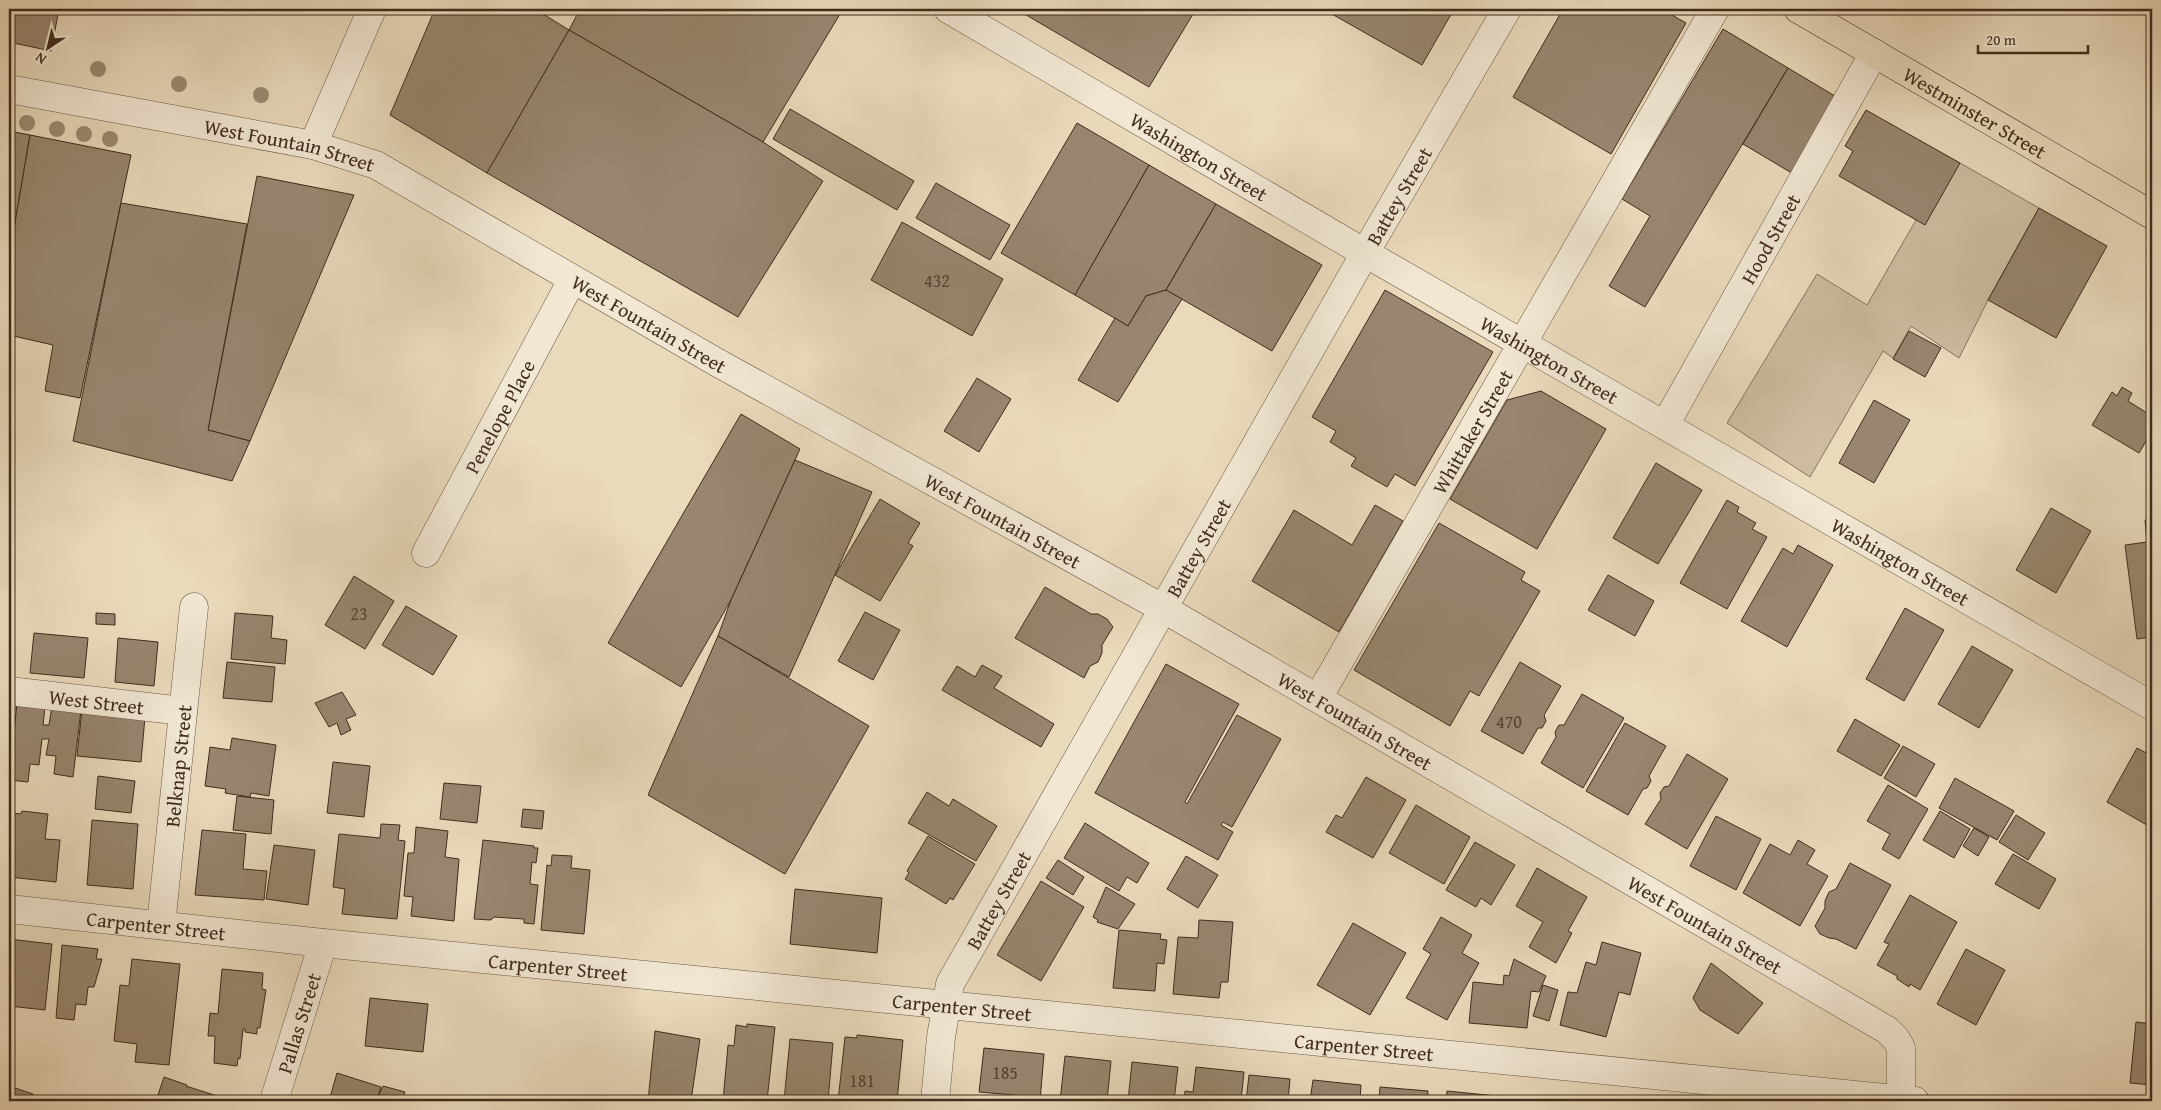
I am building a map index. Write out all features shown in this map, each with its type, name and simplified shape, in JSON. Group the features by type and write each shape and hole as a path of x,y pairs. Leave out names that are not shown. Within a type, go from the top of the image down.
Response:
{"main road":[{"name":"Westminster Street","path":"1798,9 2152,215"}],"street":[{"path":"313,145 372,9"},
{"name":"Washington Street","path":"948,9 1365,253 2152,706"},
{"name":"Battey Street","path":"935,1101 945,1006 950,984 1365,253 1507,9"},
{"name":"Whittaker Street","path":"1318,698 1715,9"},
{"name":"Hood Street","path":"1664,425 1874,53"},
{"name":"West Fountain Street","path":"9,89 313,145 376,164 572,280 1164,609 1887,1030 1896,1039 1901,1048 1906,1101"},
{"name":"Penelope Place","path":"426,553 572,280"},
{"name":"Belknap Street","path":"161,925 194,607"},
{"name":"West Street","path":"9,691 183,711"},
{"name":"Carpenter Street","path":"9,909 323,944 1906,1101"},
{"name":"Pallas Street","path":"274,1101 323,944"}],"shaded area":[{"path":"1960,163 2039,208 1988,300 1959,358 1911,326 1893,358 1883,351 1810,477 1727,423 1817,274 1867,305 1916,220"}],"building":[{"path":"9,9 59,9 51,51 9,42"},
{"path":"435,9 535,9 569,30 487,173 390,115"},
{"path":"580,9 843,9 763,142 569,30"},
{"path":"1016,9 1196,9 1149,87"},
{"path":"1323,9 1454,9 1422,65"},
{"path":"1563,9 1661,9 1686,23 1611,154 1513,97"},
{"path":"1723,29 1788,68 1645,307 1609,286 1650,216 1622,199"},
{"path":"569,30 763,142 823,181 738,317 487,173"},
{"path":"1788,68 1840,99 1795,175 1743,144"},
{"path":"790,109 914,181 897,210 773,139"},
{"path":"1866,110 1960,163 1925,225 1839,176 1853,151 1845,146"},
{"path":"1077,123 1149,165 1075,295 1001,253"},
{"path":"9,131 30,135 9,258"},
{"path":"30,135 131,155 80,398 45,391 53,345 9,335 9,258"},
{"path":"1149,165 1216,204 1166,290 1146,296 1128,326 1075,295"},
{"path":"257,176 354,195 250,441 208,430"},
{"path":"936,183 1010,225 990,260 916,218"},
{"path":"121,203 247,224 208,430 250,441 232,481 73,441"},
{"path":"1216,204 1322,265 1272,351 1166,290"},
{"path":"2039,208 2107,246 2056,338 1988,300"},
{"path":"902,222 1003,279 972,336 871,280"},
{"path":"1166,290 1182,299 1118,402 1078,380 1115,318 1128,326 1146,296"},
{"path":"1385,290 1493,352 1415,486 1395,474 1387,487 1351,466 1356,458 1330,442 1336,431 1312,417"},
{"path":"1909,331 1941,348 1925,377 1893,359"},
{"path":"977,378 1011,399 979,452 944,431"},
{"path":"2122,387 2132,393 2128,401 2152,416 2152,431 2139,453 2092,425 2112,392 2117,396"},
{"path":"1541,391 1606,429 1537,549 1450,499 1507,400"},
{"path":"1874,400 1910,420 1874,483 1839,463"},
{"path":"741,414 800,449 731,600 681,687 608,643"},
{"path":"795,460 872,492 789,677 718,636 731,600"},
{"path":"1656,463 1702,490 1658,564 1613,538"},
{"path":"880,499 920,523 908,543 913,546 880,601 835,575"},
{"path":"1727,500 1739,507 1737,512 1756,523 1752,529 1767,537 1727,609 1680,583"},
{"path":"1375,505 1403,521 1339,632 1252,581 1294,510 1352,545"},
{"path":"2051,508 2091,531 2056,593 2016,570"},
{"path":"2152,519 2152,637 2137,639 2125,545 2147,542 2145,520"},
{"path":"1439,523 1525,572 1521,580 1540,591 1479,696 1470,691 1450,726 1354,670"},
{"path":"1798,545 1833,565 1787,647 1741,621 1783,548 1793,554"},
{"path":"1608,575 1654,601 1635,636 1588,610"},
{"path":"354,576 394,601 365,649 325,625"},
{"path":"1045,587 1091,614 1098,614 1107,619 1113,627 1102,645 1102,653 1098,662 1090,666 1084,678 1015,638"},
{"path":"406,606 457,636 433,675 382,645"},
{"path":"1905,608 1944,630 1904,701 1866,679"},
{"path":"865,612 900,630 873,680 838,661"},
{"path":"96,613 115,614 115,625 96,624"},
{"path":"235,613 273,616 271,638 287,640 285,664 231,659"},
{"path":"34,633 88,638 84,678 30,673"},
{"path":"718,636 869,726 785,874 648,795"},
{"path":"118,638 158,642 154,686 115,682"},
{"path":"1972,646 2013,670 1979,728 1938,704"},
{"path":"227,662 275,667 272,702 223,698"},
{"path":"1520,662 1561,686 1544,715 1546,721 1542,728 1538,728 1523,754 1481,731"},
{"path":"1166,664 1239,704 1185,802 1187,804 1237,715 1281,739 1232,827 1223,822 1221,825 1233,832 1218,860 1095,793"},
{"path":"982,665 1002,676 994,688 1054,724 1041,747 942,690 957,666 975,677"},
{"path":"342,692 356,715 346,719 351,730 341,735 337,723 329,727 315,703"},
{"path":"1582,694 1624,718 1583,788 1541,763 1556,737 1555,732 1559,725 1564,725"},
{"path":"17,703 45,707 43,725 49,725 52,706 81,710 73,777 54,774 56,756 46,755 49,739 42,739 39,765 30,764 28,782 9,780"},
{"path":"9,706 15,707 11,744 9,743"},
{"path":"82,710 145,717 141,762 77,756"},
{"path":"1855,719 1900,745 1881,776 1837,751"},
{"path":"1625,723 1666,746 1649,776 1651,781 1647,788 1643,789 1628,815 1586,791"},
{"path":"232,738 276,745 269,796 251,793 250,797 225,793 226,789 205,786 210,747 230,750"},
{"path":"1903,746 1935,764 1916,797 1884,778"},
{"path":"2137,748 2152,756 2152,828 2107,802"},
{"path":"1687,754 1728,779 1687,849 1645,824 1661,799 1660,793 1664,787 1669,786"},
{"path":"333,762 370,766 364,817 327,813"},
{"path":"98,776 135,781 131,813 95,809"},
{"path":"1366,777 1406,800 1373,858 1326,832 1336,815 1342,818"},
{"path":"1955,778 2014,811 1997,840 1939,808"},
{"path":"444,783 481,786 477,823 440,819"},
{"path":"1888,785 1928,809 1899,859 1882,849 1890,834 1867,821"},
{"path":"927,792 949,806 953,799 997,826 976,861 908,823"},
{"path":"237,796 274,800 271,834 233,830"},
{"path":"1416,805 1470,837 1444,884 1389,853"},
{"path":"523,809 544,811 542,829 521,827"},
{"path":"22,811 48,814 45,839 60,840 56,882 9,877 9,834 12,813 21,814"},
{"path":"1940,811 1970,829 1954,858 1923,840"},
{"path":"2016,815 2045,833 2028,860 1999,842"},
{"path":"1716,816 1761,839 1736,890 1690,866"},
{"path":"92,820 138,824 133,889 87,885"},
{"path":"1085,823 1149,863 1137,883 1127,877 1119,891 1064,858"},
{"path":"381,824 400,825 398,840 405,841 397,919 342,914 345,889 333,887 339,834 380,838"},
{"path":"416,827 448,831 445,857 459,859 454,921 411,916 413,897 404,896 408,853 414,853"},
{"path":"1974,828 1989,837 1978,856 1963,846"},
{"path":"202,830 246,834 243,869 267,871 264,900 195,895"},
{"path":"928,836 975,864 953,900 950,898 946,904 905,879 909,873 907,871"},
{"path":"483,840 538,848 536,863 532,862 530,884 538,885 534,924 524,923 524,919 494,917 491,920 474,919"},
{"path":"1798,840 1815,850 1807,864 1828,876 1800,926 1743,893 1770,844 1790,855"},
{"path":"1475,842 1515,865 1491,905 1481,898 1476,907 1446,890"},
{"path":"274,845 315,850 308,905 266,899"},
{"path":"2013,854 2056,879 2039,909 1995,884"},
{"path":"552,855 572,856 571,868 590,870 584,934 541,930 547,865 551,866"},
{"path":"1186,856 1218,875 1198,908 1167,889"},
{"path":"1058,860 1084,877 1073,895 1046,878"},
{"path":"1850,863 1891,885 1856,949 1836,939 1820,934 1815,926 1825,908 1825,901 1829,892 1836,889"},
{"path":"1537,868 1587,897 1568,931 1572,933 1556,963 1529,947 1543,922 1516,906"},
{"path":"1041,881 1084,907 1041,981 997,955"},
{"path":"1106,887 1135,904 1118,929 1097,922 1098,920 1093,917"},
{"path":"795,889 882,898 877,953 790,944"},
{"path":"1910,895 1957,922 1920,990 1910,984 1909,987 1897,979 1897,976 1877,965 1889,944 1884,942"},
{"path":"1441,917 1472,935 1462,953 1479,963 1447,1020 1406,998 1431,954 1423,949"},
{"path":"1199,920 1233,922 1228,982 1221,982 1219,998 1173,994 1178,937 1198,938"},
{"path":"1353,923 1406,953 1370,1015 1317,985"},
{"path":"1119,930 1161,934 1160,939 1167,940 1164,964 1157,963 1155,991 1113,988"},
{"path":"9,939 52,944 45,1010 9,1006"},
{"path":"1602,942 1641,953 1630,995 1619,992 1606,1037 1560,1025 1568,992 1577,993 1586,962 1596,965"},
{"path":"62,945 98,949 96,959 102,959 94,987 88,987 86,1005 76,1004 74,1020 56,1018"},
{"path":"1966,949 2005,970 1976,1025 1937,1004"},
{"path":"132,959 180,964 169,1065 135,1062 137,1044 114,1041 120,985 129,986"},
{"path":"1514,959 1546,976 1539,992 1531,991 1527,1028 1469,1023 1473,982 1503,985 1504,975 1509,976"},
{"path":"1711,963 1763,1003 1738,1034 1700,1010 1693,998"},
{"path":"222,969 263,973 262,989 266,990 260,1028 257,1028 257,1034 245,1032 245,1029 243,1029 240,1059 238,1058 237,1066 214,1063 215,1036 208,1036 210,1013 218,1014"},
{"path":"1543,985 1558,990 1549,1021 1533,1016"},
{"path":"370,998 428,1004 423,1052 365,1046"},
{"path":"2136,1022 2152,1024 2152,1085 2130,1083"},
{"path":"747,1024 775,1027 767,1101 723,1101 728,1045 734,1046 736,1025 747,1027"},
{"path":"655,1031 700,1039 691,1101 648,1101"},
{"path":"857,1035 903,1040 897,1101 838,1101 845,1037 857,1038"},
{"path":"790,1039 833,1043 828,1101 784,1101"},
{"path":"984,1048 1044,1054 1040,1101 1013,1101 1014,1095 979,1092"},
{"path":"1065,1056 1111,1061 1107,1101 1060,1101"},
{"path":"1132,1062 1178,1067 1174,1101 1128,1101"},
{"path":"1196,1067 1244,1072 1241,1101 1184,1101 1185,1091 1193,1092"},
{"path":"337,1073 381,1087 376,1101 329,1101"},
{"path":"1249,1075 1290,1079 1288,1101 1246,1101"},
{"path":"164,1077 186,1086 233,1101 156,1101"},
{"path":"1313,1080 1361,1085 1360,1101 1310,1101"},
{"path":"9,1086 33,1094 30,1101 9,1101"},
{"path":"383,1086 405,1092 402,1101 376,1101"},
{"path":"1380,1087 1428,1091 1427,1101 1379,1101"},
{"path":"1447,1091 1497,1096 1497,1101 1446,1101"}]}
